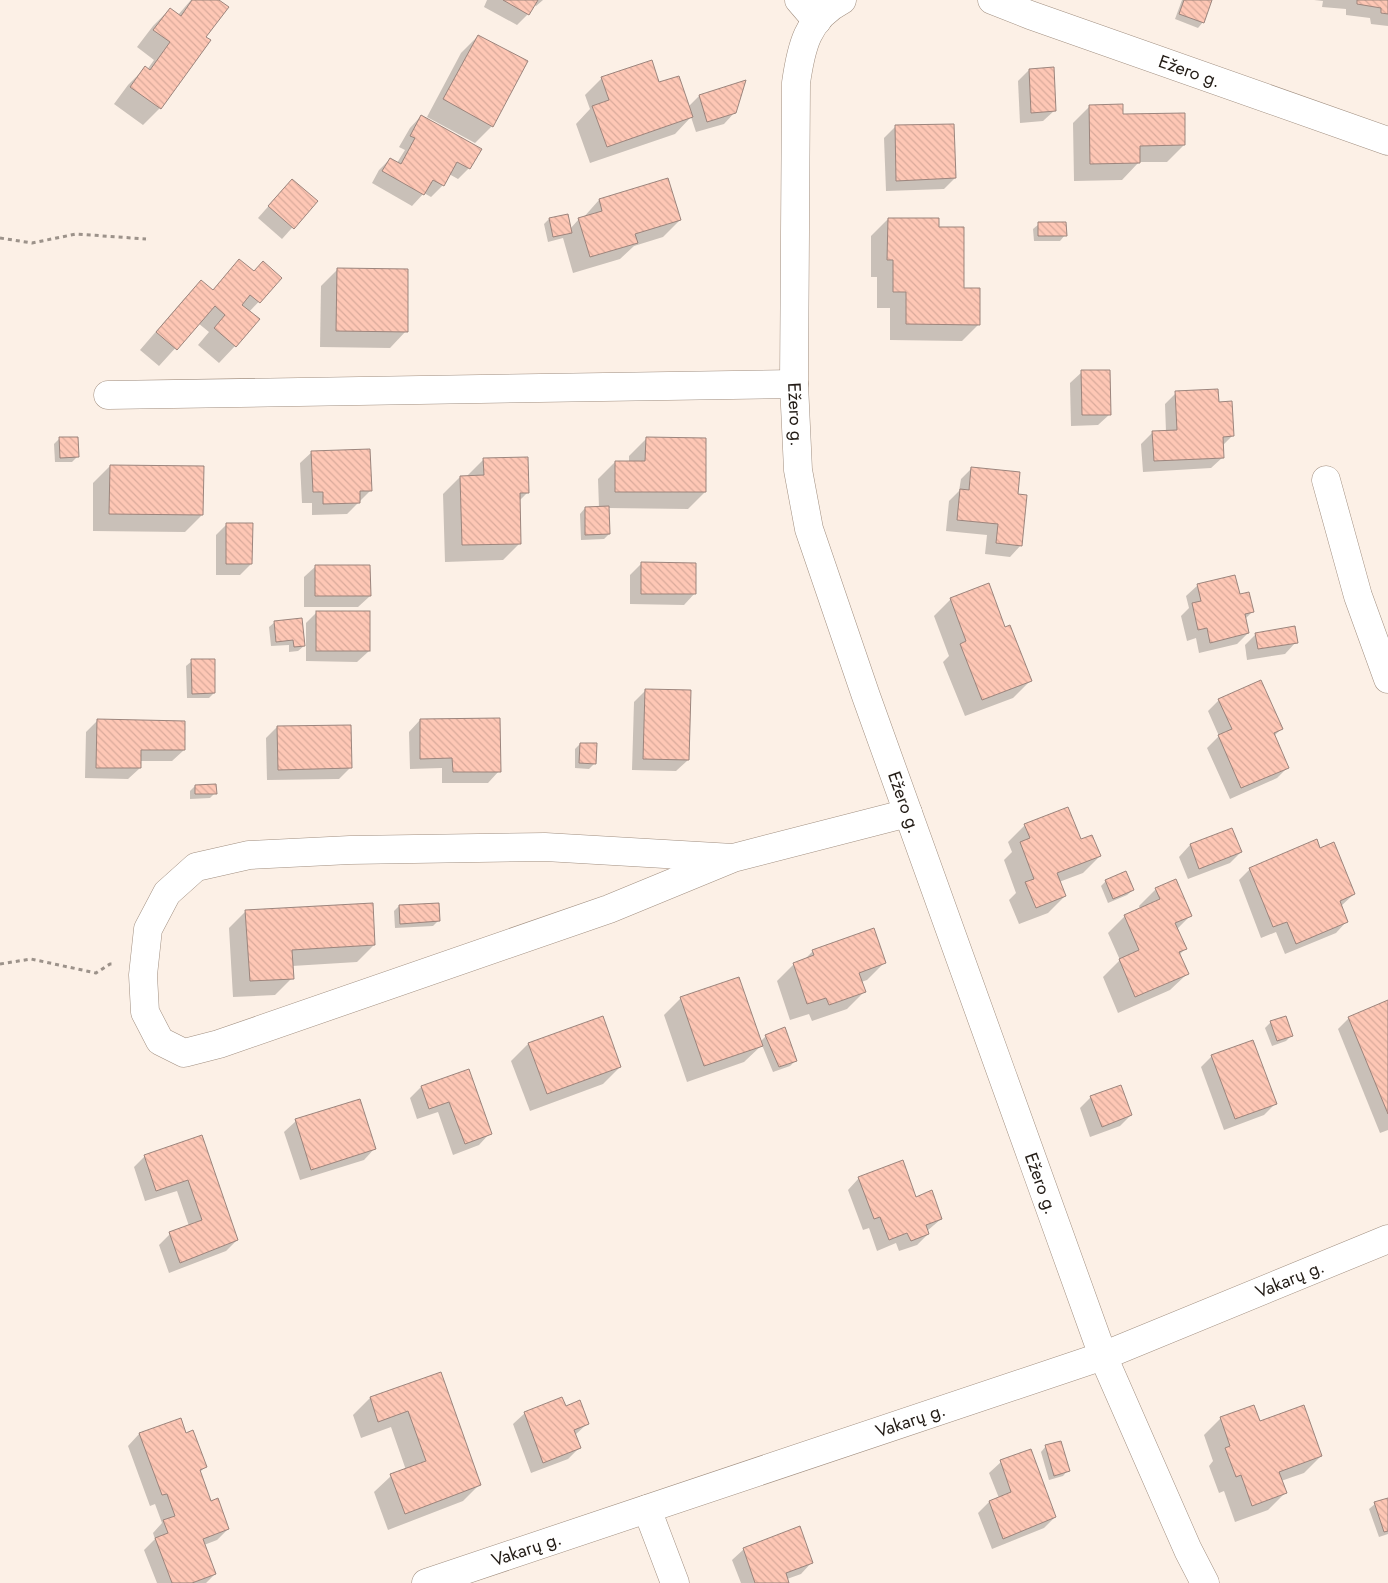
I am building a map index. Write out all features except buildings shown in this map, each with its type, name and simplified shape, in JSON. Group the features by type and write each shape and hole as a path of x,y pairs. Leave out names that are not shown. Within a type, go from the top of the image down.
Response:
{"street":[{"path":"799,0 817,20"},
{"name":"Ežero g.","path":"842,0 832,5 817,20 806,37 800,53 796,84 794,384 798,470 809,529 844,633 1103,1356 1188,1550 1205,1583"},
{"name":"Ežero g.","path":"992,0 1031,8 1388,141"},
{"path":"108,395 794,384"},
{"path":"1326,480 1358,596 1388,679"},
{"path":"732,858 545,847 350,850 249,854 196,867 167,893 148,929 143,975 145,1012 160,1041 184,1053 220,1044 609,909 732,858 908,813"},
{"name":"Vakarų g.","path":"426,1583 1103,1356 1388,1239"},
{"path":"647,1509 675,1583"}],"path":[{"path":"0,238 32,242 76,234 146,239"},
{"path":"0,964 31,959 96,973 110,964 144,959"}]}
